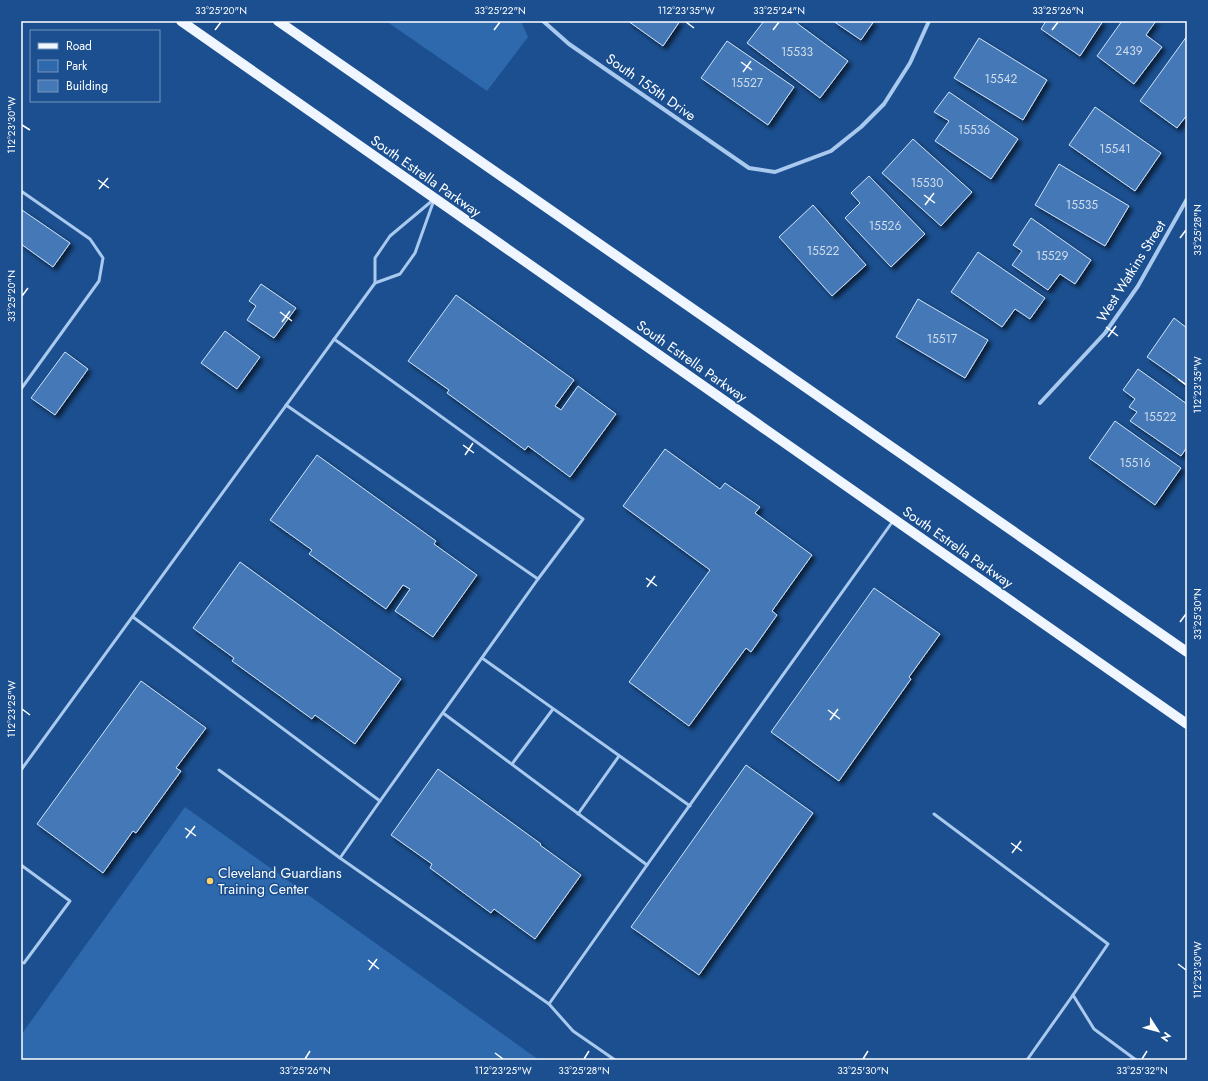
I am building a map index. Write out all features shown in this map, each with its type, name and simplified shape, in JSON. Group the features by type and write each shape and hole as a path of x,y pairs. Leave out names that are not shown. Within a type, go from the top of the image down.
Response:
{"main road":[{"name":"South Estrella Parkway","path":"181,21 1187,724"},
{"path":"278,21 1187,652"}],"street":[{"name":"South 155th Drive","path":"543,21 569,44 749,168 775,172 831,151 861,127 884,104 910,63 929,21"},
{"name":"West Watkins Street","path":"1040,403 1105,333 1138,286 1187,199"}],"lane":[{"path":"21,191 90,239 103,258 99,281 21,389"},
{"path":"375,283 375,258 390,236 435,198"},
{"path":"21,770 375,283 400,274 416,253 435,198"},
{"path":"334,340 583,520 538,579 340,858"},
{"path":"286,405 538,579"},
{"path":"549,1004 894,520"},
{"path":"133,617 380,800"},
{"path":"482,658 690,806"},
{"path":"512,764 553,709"},
{"path":"443,713 647,865"},
{"path":"578,814 619,756"},
{"path":"219,770 340,858 549,1004 573,1032 615,1060"},
{"path":"934,814 1108,944 1027,1060"},
{"path":"21,865 70,901 24,963"},
{"path":"1073,995 1094,1029 1136,1060"}],"green space":[{"path":"386,21 521,21 528,37 487,91"},
{"name":"Cleveland Guardians Training Center","path":"185,807 539,1060 21,1060 21,1035"}],"building":[{"path":"628,21 680,21 663,46"},
{"path":"764,21 794,21 848,61 820,98 747,43"},
{"path":"833,21 874,21 861,40"},
{"path":"1046,21 1103,21 1080,56 1041,29"},
{"path":"1122,21 1156,21 1146,35 1162,47 1134,84 1097,56"},
{"path":"1187,36 1187,115 1177,128 1140,101"},
{"path":"979,38 1047,80 1023,120 954,78"},
{"path":"727,41 794,87 768,125 701,78"},
{"path":"949,92 1018,139 991,179 935,141 949,121 934,112"},
{"path":"1095,107 1161,153 1135,191 1069,145"},
{"path":"913,139 972,192 941,226 882,173"},
{"path":"1059,164 1129,206 1105,246 1035,205"},
{"path":"869,176 925,234 891,267 845,218 860,203 851,193"},
{"path":"813,205 866,265 832,296 779,237"},
{"path":"22,210 70,243 53,267 21,244"},
{"path":"1031,218 1091,260 1075,284 1060,274 1048,290 1012,265 1022,251 1013,245"},
{"path":"978,252 1045,298 1030,319 1015,309 1002,327 951,292"},
{"path":"261,284 296,308 274,338 247,320 256,306 249,301"},
{"path":"456,295 574,380 555,406 561,410 578,386 616,414 570,477 528,446 525,450 447,393 449,390 408,361"},
{"path":"918,299 988,340 965,378 896,337"},
{"path":"1174,318 1187,328 1187,385 1147,357"},
{"path":"225,331 260,357 237,389 201,363"},
{"path":"65,352 88,369 55,415 31,398"},
{"path":"1138,369 1187,404 1187,447 1181,456 1130,421 1137,412 1129,407 1135,399 1123,390"},
{"path":"1115,421 1181,468 1155,505 1089,458"},
{"path":"665,449 720,489 725,483 760,507 755,513 812,555 772,611 777,615 751,652 746,648 689,726 629,682 710,570 623,506"},
{"path":"317,455 436,541 434,544 477,575 433,637 395,611 410,589 403,585 386,609 309,554 312,550 270,520"},
{"path":"240,562 401,679 355,744 315,715 312,719 232,661 234,658 193,628"},
{"path":"874,588 940,634 909,677 911,679 839,781 771,732"},
{"path":"141,681 206,728 176,768 181,771 136,833 133,831 103,873 37,824"},
{"path":"746,765 813,813 699,975 631,927"},
{"path":"438,769 581,875 535,939 494,909 491,913 430,868 432,864 391,835"}],"place":[{"name":"Cleveland Guardians Training Center","path":"210,881"}]}
